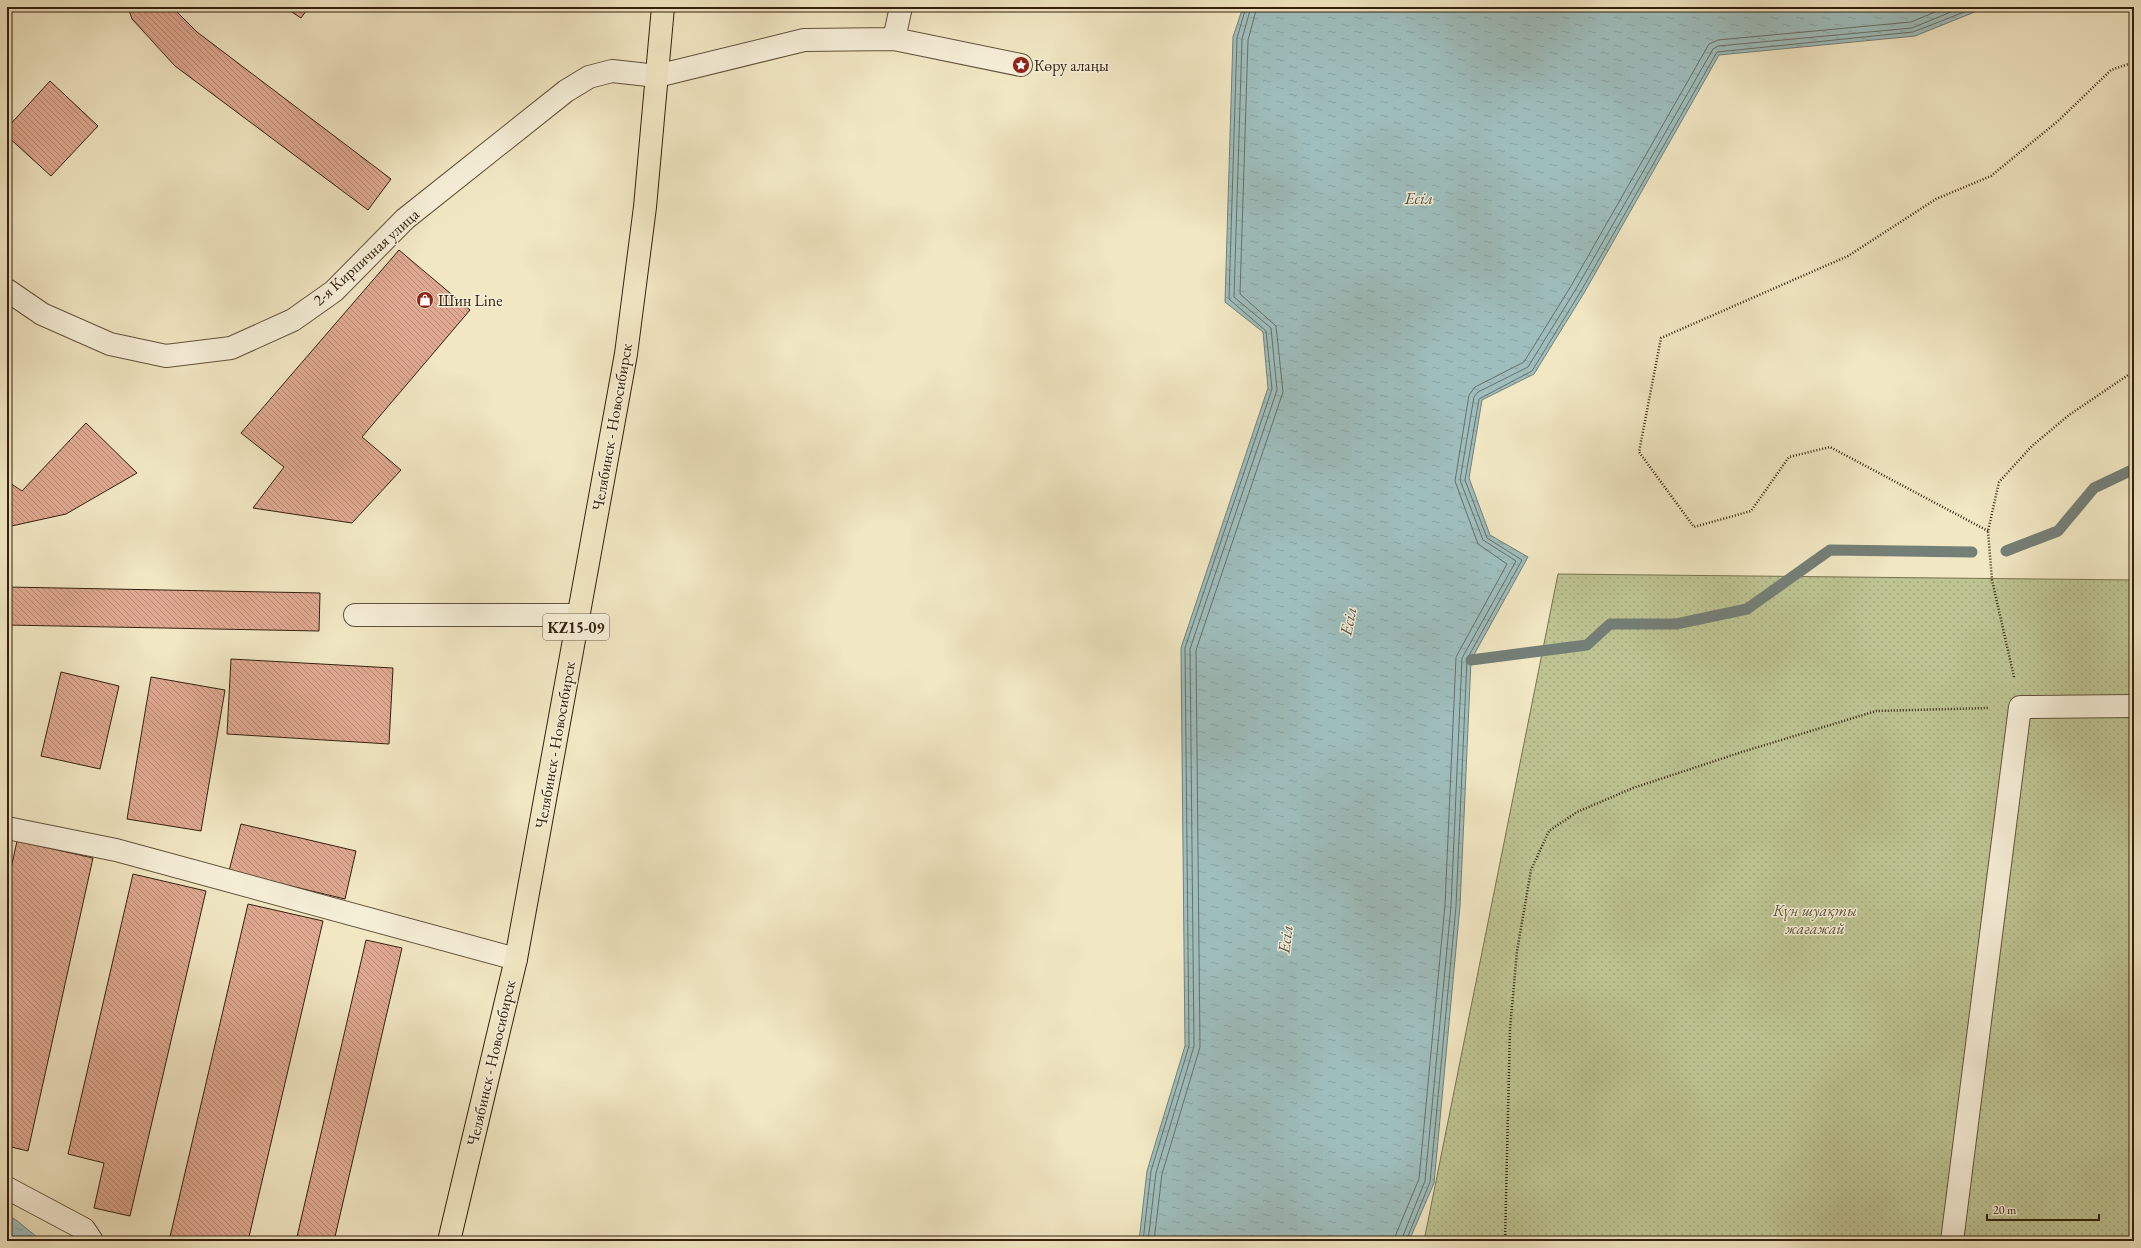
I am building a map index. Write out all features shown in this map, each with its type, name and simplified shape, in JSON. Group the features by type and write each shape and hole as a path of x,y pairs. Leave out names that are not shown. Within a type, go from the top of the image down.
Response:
{"highway":[{"name":"Челябинск - Новосибирск","path":"449,1241 516,959 626,354 645,207 663,7"}],"street":[{"path":"894,39 901,7"},
{"path":"657,76 804,40 894,39 1021,65"},
{"name":"2-я Кирпичная улица","path":"7,290 42,314 110,344 166,356 232,348 293,320 334,291 405,219 566,91 589,77 612,71 657,76"},
{"path":"355,615 578,615"},
{"path":"1952,1241 2020,707 2134,706"},
{"path":"7,828 116,850 516,959"},
{"path":"7,1188 84,1229 92,1241"}],"path":[{"path":"1988,531 1830,447 1789,457 1751,511 1694,527 1639,452 1661,338 1848,256 1936,199 1991,176 2058,121 2111,70 2134,62"},
{"path":"1505,1241 1510,1029 1517,951 1531,870 1549,831 1576,812 1633,788 1742,752 1876,711 2020,707 1992,580 1988,531 1999,482 2032,446 2070,415 2134,371"}],"green space":[{"name":"Күн шуақты жағажай","path":"1558,574 2134,580 2134,1241 1424,1241"}],"water":[{"name":"Есіл","path":"1243,7 1987,7 1915,36 1719,55 1584,293 1534,374 1482,400 1469,478 1490,535 1528,557 1471,660 1460,906 1434,1183 1409,1241 1139,1241 1147,1171 1185,1046 1181,648 1268,388 1263,332 1225,302 1233,37"},
{"path":"7,1215 16,1220 42,1241 7,1241"}],"building":[{"path":"128,7 172,7 197,32 391,179 368,210 175,66 132,19"},
{"path":"284,7 309,7 301,18"},
{"path":"50,81 98,126 51,176 7,136 7,128"},
{"path":"399,250 470,310 362,437 401,470 352,523 253,508 284,467 241,433"},
{"path":"86,423 137,473 66,514 7,527 7,481 22,491"},
{"path":"7,587 320,593 319,631 7,625"},
{"path":"231,659 393,668 389,744 227,734"},
{"path":"61,672 119,686 100,769 41,756"},
{"path":"151,677 225,690 201,831 127,819"},
{"path":"241,824 356,851 345,899 229,871"},
{"path":"17,841 93,858 28,1151 7,1146 7,887"},
{"path":"133,874 206,891 130,1216 94,1208 104,1163 68,1154"},
{"path":"248,904 323,921 248,1241 169,1241"},
{"path":"366,940 402,948 334,1241 296,1241"}],"waterway":[{"path":"2006,551 2058,531 2094,488 2134,469"},
{"path":"1471,660 1587,645 1610,624 1676,624 1747,609 1830,550 1972,552"}],"place":[{"name":"Көру алаңы","path":"1021,65"},
{"name":"Шин Line","path":"425,300"}]}
